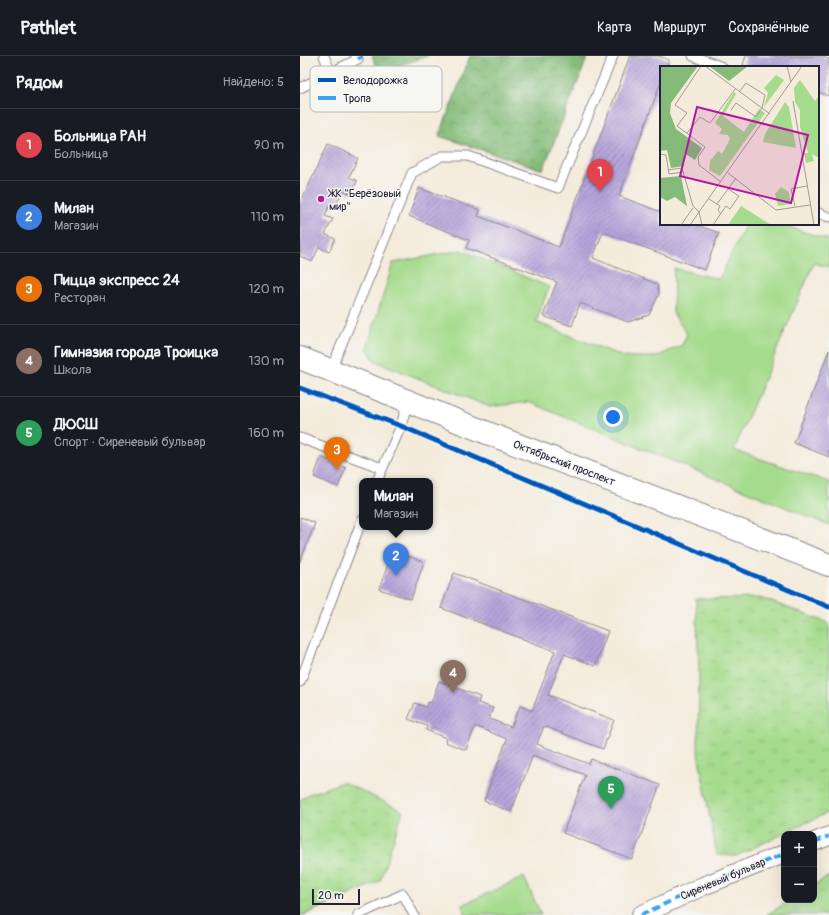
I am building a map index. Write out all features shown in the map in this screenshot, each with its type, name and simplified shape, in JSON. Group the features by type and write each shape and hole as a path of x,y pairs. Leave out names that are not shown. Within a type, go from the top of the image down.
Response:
{"main road":[{"name":"Октябрьский проспект","path":"300,358 829,565"}],"street":[{"path":"817,841 829,836"},
{"name":"Сиреневый бульвар","path":"641,915 703,886 781,855"}],"lane":[{"path":"324,56 328,66"},
{"path":"344,66 358,59 356,56"},
{"path":"331,370 412,173 442,156 468,156 558,188 613,56"},
{"path":"693,56 719,66"},
{"path":"300,88 310,83"},
{"path":"819,213 829,217"},
{"path":"378,478 401,426 408,401"},
{"path":"300,438 382,468"},
{"path":"300,682 359,528"},
{"path":"358,915 403,894 414,915"}],"green space":[{"path":"372,56 428,56 397,66 376,66"},
{"path":"470,56 588,56 543,170 439,136"},
{"path":"746,225 783,225 829,240 829,267 814,263 734,450 829,482 829,525 528,402 490,407 375,361 367,348 393,263 461,250 549,287 536,322 624,357 656,357 682,345 687,334 673,313 674,268 719,279"},
{"path":"761,598 829,623 829,812 789,831 781,831 781,835 736,856 717,855 698,753 699,671 696,599"},
{"path":"343,782 403,811 380,881 304,915 300,915 300,800 309,794"},
{"path":"829,876 829,915 766,915 786,903 817,903 817,883"},
{"path":"524,877 541,915 466,915 462,905"}],"building":[{"path":"630,56 659,56 669,60 667,66 660,66 660,85 619,196 660,212 660,225 697,225 719,233 705,270 603,232 593,258 657,284 659,294 649,315 628,322 580,303 572,326 543,316 557,282 466,248 469,240 409,216 419,188 480,210 478,216 559,247"},
{"path":"746,56 820,56 829,59 829,96 819,92 819,66 743,65"},
{"name":"ЖК \"Берёзовый мир\"","path":"328,144 358,158 349,177 357,181 351,194 343,190 334,208 329,206 325,216 333,219 325,234 335,239 329,252 319,247 312,262 300,256 300,204"},
{"path":"829,350 829,457 794,443"},
{"path":"321,457 346,468 338,487 314,477"},
{"path":"300,517 315,523 300,562"},
{"path":"393,551 424,562 411,599 379,589"},
{"path":"454,573 608,631 595,666 564,654 548,695 614,720 603,749 544,726 537,744 589,764 591,759 660,785 632,859 563,833 585,775 533,755 511,812 484,801 507,739 475,726 466,750 445,742 446,738 426,730 427,726 408,719 415,703 426,707 428,702 431,703 439,681 480,697 478,703 493,708 489,719 511,727 520,706 532,711 555,651 441,608"}],"marked path":[{"path":"358,59 362,56"},
{"path":"817,841 829,836"},
{"path":"641,915 703,886 781,855"}],"cycle path":[{"path":"300,388 401,426 829,607"}],"place":[{"name":"Больница РАН","path":"600,192"},
{"name":"ЖК \"Берёзовый мир\"","path":"321,199"},
{"name":"Пицца экспресс 24","path":"337,470"},
{"name":"Милан","path":"396,576"},
{"name":"Гимназия города Троицка","path":"453,693"},
{"name":"ДЮСШ","path":"611,809"}]}
